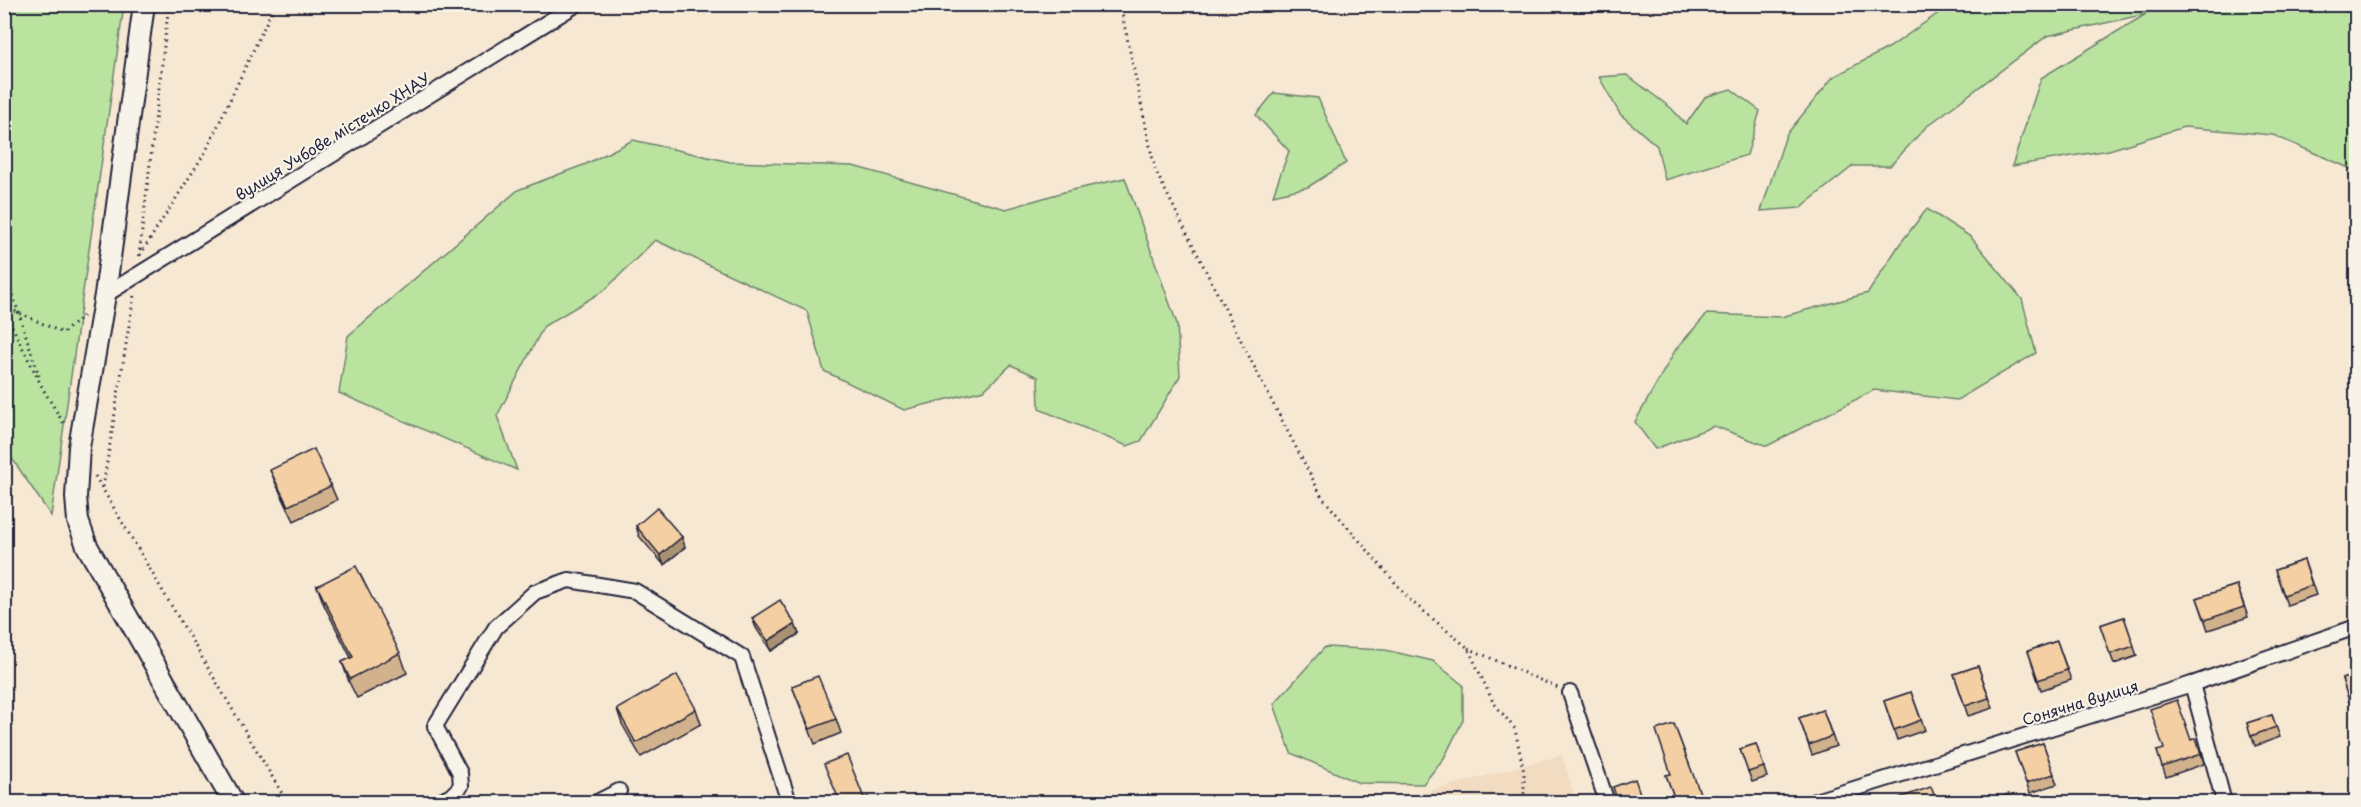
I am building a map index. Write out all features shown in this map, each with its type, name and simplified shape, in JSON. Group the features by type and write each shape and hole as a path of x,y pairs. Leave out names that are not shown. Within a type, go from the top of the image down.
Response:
{"street":[{"path":"144,4 105,295 79,447 78,521 87,546 233,802"},
{"name":"вулиця Учбове містечко ХНАУ","path":"105,295 577,4"},
{"path":"439,802 451,796 461,786 460,773 435,726 496,627 535,592 569,580 635,591 742,657 789,802"},
{"name":"Сонячна вулиця","path":"1812,802 2193,684 2356,627"},
{"path":"2193,684 2224,802"},
{"path":"1570,693 1607,802"},
{"path":"597,802 620,790"}],"path":[{"path":"169,4 139,257 206,151 275,4"},
{"path":"1120,4 1155,170 1322,497 1410,600 1468,648 1570,693"},
{"path":"4,242 6,274 43,389"},
{"path":"103,489 137,276"},
{"path":"4,308 63,333 105,295"},
{"path":"4,308 43,389 79,447"},
{"path":"93,472 287,802"},
{"path":"1468,648 1493,702 1515,729 1524,773 1524,802"}],"shaded area":[{"path":"1562,755 1576,802 1413,802 1411,796"}],"green space":[{"path":"2334,4 2356,18 2356,171 2273,135 2184,127 2109,150 2012,166 2041,78 2146,14 2047,36 1926,127 1890,166 1853,166 1800,208 1761,211 1786,135 1833,77 1890,47 1950,5"},
{"path":"4,5 124,5 51,516 5,448"},
{"path":"1627,75 1671,108 1686,124 1705,97 1731,89 1760,111 1747,155 1665,180 1657,146 1620,114 1599,77"},
{"path":"1274,93 1318,98 1346,163 1308,187 1273,195 1289,151 1256,115"},
{"path":"633,140 730,162 853,166 1006,209 1064,192 1125,178 1177,324 1180,376 1141,441 1127,446 1039,409 1038,377 1011,365 984,390 904,410 824,371 807,311 655,240 605,290 544,326 497,416 517,470 339,393 348,336 518,190 586,164"},
{"path":"1927,209 1971,237 2022,299 2036,353 1957,400 1874,390 1767,446 1714,426 1655,449 1635,422 1676,349 1707,314 1781,317 1868,293 1899,245"},
{"path":"1325,647 1385,650 1433,661 1463,685 1463,720 1444,758 1423,784 1359,783 1291,753 1274,704"}],"building":[{"path":"314,449 331,486 288,506 270,470"},
{"path":"657,508 682,537 660,555 636,526"},
{"path":"2304,560 2312,585 2284,595 2275,570"},
{"path":"356,566 400,653 350,679 342,662 353,657 317,586"},
{"path":"2237,585 2244,607 2205,620 2197,598"},
{"path":"780,600 795,624 768,641 752,618"},
{"path":"2124,617 2134,646 2110,654 2100,625"},
{"path":"2057,641 2067,670 2038,680 2028,651"},
{"path":"1978,666 1989,698 1965,706 1954,674"},
{"path":"2356,674 2356,698 2349,701 2342,679"},
{"path":"677,675 696,709 636,743 617,709"},
{"path":"818,676 836,719 810,729 792,686"},
{"path":"1911,692 1921,720 1894,730 1884,701"},
{"path":"2177,700 2191,740 2196,738 2201,754 2162,767 2157,751 2164,749 2150,709"},
{"path":"1823,710 1832,736 1809,745 1799,718"},
{"path":"2272,715 2276,727 2251,736 2247,723"},
{"path":"1674,724 1700,793 1676,802 1666,775 1671,774 1656,730"},
{"path":"2043,743 2054,774 2026,783 2015,752"},
{"path":"1756,744 1764,767 1748,772 1740,749"},
{"path":"847,755 864,798 868,797 870,802 840,802 824,764"},
{"path":"1635,779 1643,802 1618,802 1613,787"},
{"path":"1931,787 1937,802 1900,802 1899,798"},
{"path":"2009,794 2012,802 1987,802 1987,801"}]}
